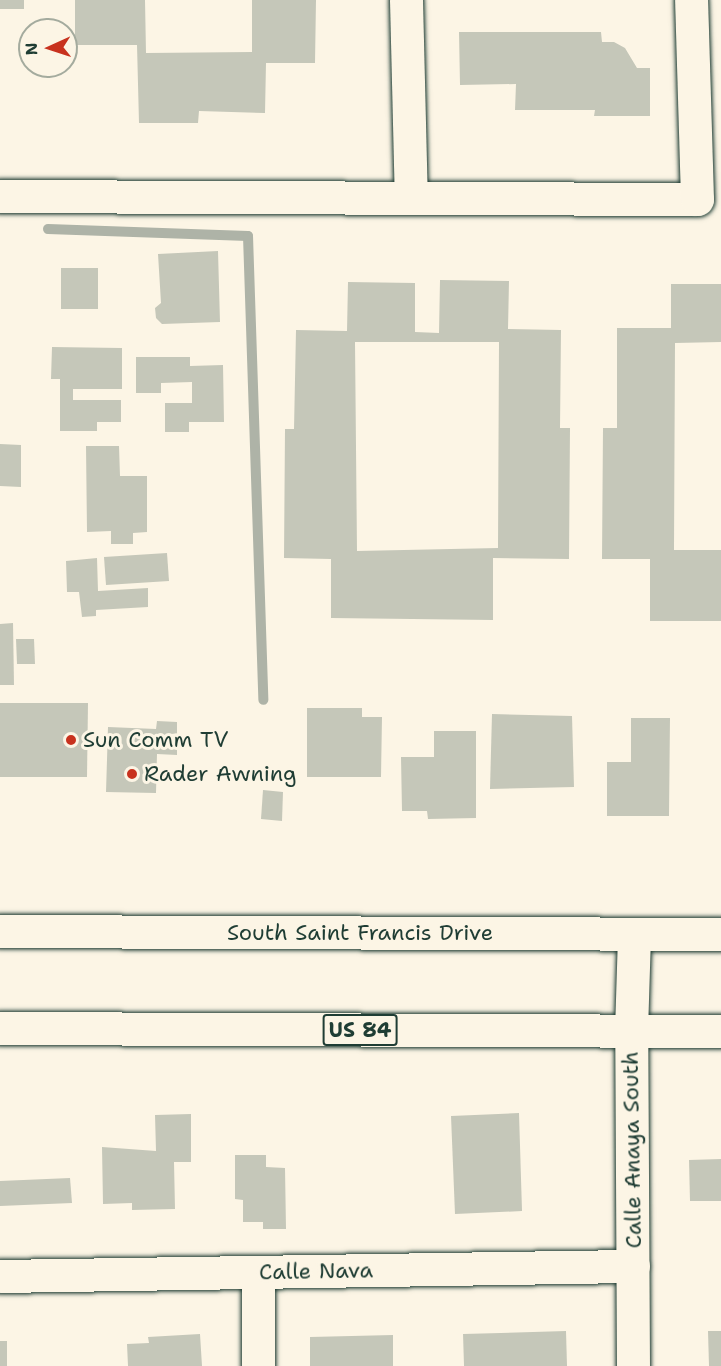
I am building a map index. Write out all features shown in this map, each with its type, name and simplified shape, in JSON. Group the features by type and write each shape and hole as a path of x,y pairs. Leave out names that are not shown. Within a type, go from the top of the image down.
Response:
{"main road":[{"path":"406,0 411,198"},
{"path":"0,196 697,199 691,0"},
{"name":"South Saint Francis Drive","path":"0,931 721,934"},
{"name":"Calle Anaya South","path":"633,1366 631,1031 634,934"},
{"name":"US 84","path":"0,1028 721,1031"},
{"name":"Calle Nava","path":"0,1276 633,1266"},
{"path":"258,1272 258,1366"}],"building":[{"path":"0,0 24,0 24,9 0,9"},
{"path":"75,0 145,0 146,53 252,52 252,0 316,0 315,63 266,63 265,113 199,111 198,123 139,123 137,45 78,45 78,18 75,18"},
{"path":"459,32 601,32 602,42 614,42 625,48 637,68 650,68 650,116 594,116 595,110 515,110 516,84 460,85"},
{"path":"218,251 220,322 162,324 156,318 155,308 161,303 158,254"},
{"path":"61,268 98,268 98,309 61,309"},
{"path":"440,280 509,281 508,329 561,330 560,428 570,428 569,559 493,558 493,620 331,618 331,559 284,558 285,429 294,429 296,330 347,331 348,282 415,283 415,332 439,333","holes":["355,342 499,342 498,548 357,551"]},
{"path":"671,284 721,284 721,342 675,343 674,550 721,550 721,621 650,621 650,559 602,559 603,428 617,428 617,328 671,328"},
{"path":"52,347 122,348 122,389 73,389 73,400 121,400 121,422 97,422 97,431 60,431 60,379 51,379"},
{"path":"136,357 190,357 190,366 223,365 224,422 189,422 189,432 165,432 165,403 192,403 192,382 161,383 161,393 136,393"},
{"path":"0,444 21,445 21,487 0,486"},
{"path":"86,446 119,446 120,476 147,476 147,532 133,533 133,544 111,544 111,531 87,532"},
{"path":"167,553 169,581 106,585 104,557"},
{"path":"97,558 98,591 148,588 148,607 96,610 96,616 82,617 79,592 67,592 66,561"},
{"path":"13,623 14,685 0,685 0,624"},
{"path":"16,639 34,639 35,664 17,664"},
{"path":"0,703 88,703 87,777 0,777"},
{"path":"307,708 362,708 362,717 382,717 381,777 307,777"},
{"path":"492,714 572,716 574,787 490,789"},
{"path":"631,718 670,718 669,816 607,816 607,762 631,762"},
{"name":"Rader Awning","path":"157,721 177,722 177,755 157,754 156,793 106,792 108,727 156,729"},
{"path":"434,731 476,731 476,818 428,819 427,811 402,811 401,757 434,757"},
{"path":"263,790 283,792 282,821 261,819"},
{"path":"519,1113 522,1211 455,1214 451,1116"},
{"path":"191,1114 191,1162 174,1162 175,1209 132,1210 132,1203 103,1204 102,1147 156,1151 155,1115"},
{"path":"235,1155 266,1155 266,1167 285,1168 286,1229 263,1229 263,1222 243,1222 243,1200 235,1199"},
{"path":"721,1159 721,1201 690,1201 689,1160"},
{"path":"70,1178 72,1203 0,1206 0,1181"},
{"path":"566,1331 567,1366 464,1366 463,1334"},
{"path":"708,1331 721,1331 721,1366 709,1366"},
{"path":"200,1334 202,1366 128,1366 127,1344 149,1343 148,1337"},
{"path":"393,1335 393,1366 310,1366 310,1337"},
{"path":"0,1341 7,1341 7,1366 0,1366"}],"waterway":[{"path":"48,229 248,236 263,700"}],"place":[{"name":"Sun Comm TV","path":"71,740"},
{"name":"Rader Awning","path":"132,774"}]}
